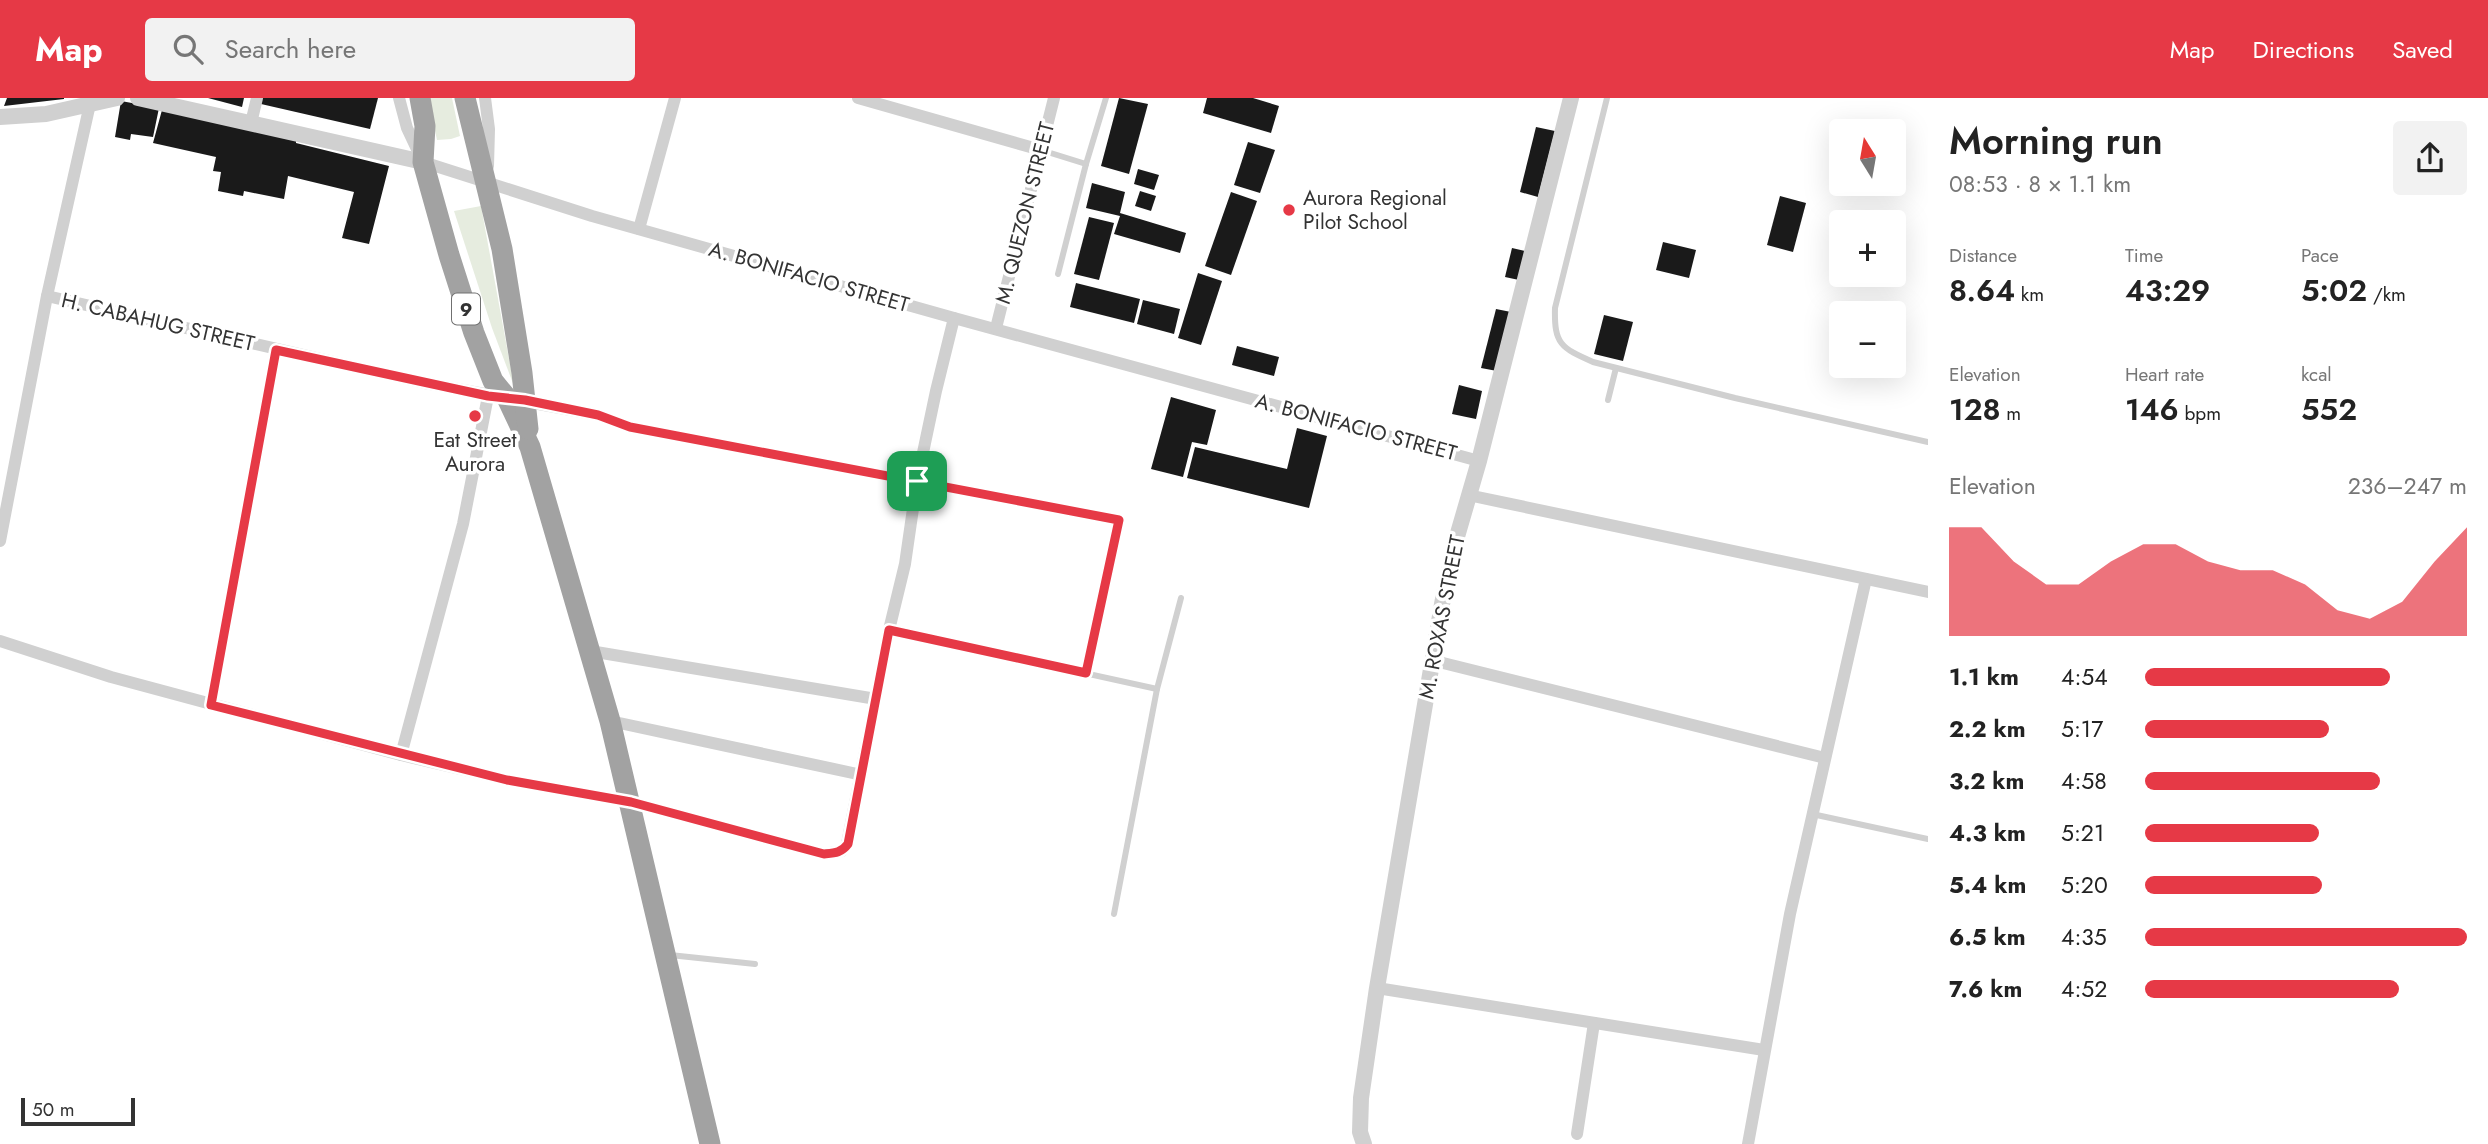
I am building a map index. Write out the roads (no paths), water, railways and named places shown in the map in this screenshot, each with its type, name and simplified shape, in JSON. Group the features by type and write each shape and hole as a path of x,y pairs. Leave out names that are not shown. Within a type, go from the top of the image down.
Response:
{"highway":[{"name":"9","path":"419,98 425,126 424,162 449,255 474,333 494,381 506,398 530,447 610,721 710,1144"},
{"name":"9","path":"465,98 507,273 506,398"}],"street":[{"name":"A. BONIFACIO STREET","path":"138,98 424,162 592,216 1479,461"},
{"path":"251,123 257,98"},
{"name":"9","path":"399,98 407,128 424,162"},
{"name":"9","path":"485,98 489,129 487,181"},
{"path":"639,229 675,98"},
{"path":"858,98 1041,150"},
{"name":"M. QUEZON STREET","path":"996,328 1054,98"},
{"name":"M. ROXAS STREET","path":"1364,1144 1360,1132 1361,1098 1431,660 1454,547 1479,461 1571,98"},
{"path":"0,117 46,114 104,100 47,296 0,541"},
{"name":"H. CABAHUG STREET","path":"47,296 276,350 598,415"},
{"path":"0,641 111,677 401,755 507,780 631,802 824,854 842,851 848,844 889,630 905,564 917,481 954,318"},
{"path":"211,705 276,350"},
{"path":"401,755 463,524 506,398"},
{"path":"1468,495 1928,592"},
{"path":"1748,1144 1790,915 1866,579"},
{"path":"590,651 876,699"},
{"path":"1431,660 1825,758"},
{"path":"610,721 862,775"},
{"path":"1377,988 1764,1050"},
{"path":"1577,1134 1594,1023"}],"lane":[{"path":"1058,274 1106,98"},
{"path":"1607,98 1555,308 1554,330 1559,341 1572,353 1593,362 1928,442"},
{"path":"1041,150 1086,164"},
{"path":"1608,400 1616,368"},
{"path":"917,481 1119,520 1086,673"},
{"path":"1114,914 1157,689 1181,598"},
{"path":"889,630 1157,689"},
{"path":"1812,814 1928,839"},
{"path":"665,954 755,964"}],"place":[{"name":"Aurora Regional Pilot School","path":"1289,210"},
{"name":"Eat Street Aurora","path":"475,416"}]}
